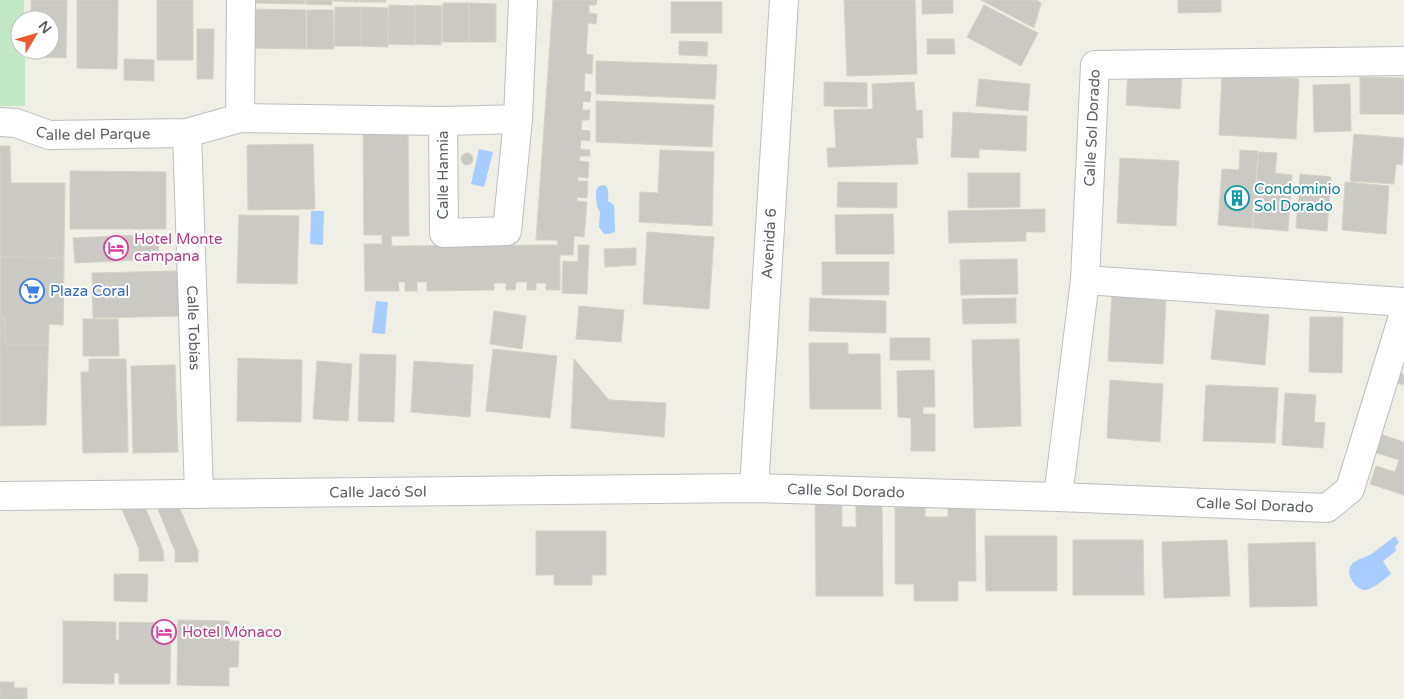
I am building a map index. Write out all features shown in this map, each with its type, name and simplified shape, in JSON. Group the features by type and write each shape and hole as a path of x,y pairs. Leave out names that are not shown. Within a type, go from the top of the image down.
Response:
{"street":[{"path":"240,118 241,0"},
{"name":"Calle Hannia","path":"443,121 444,233 507,231 518,119 523,0"},
{"name":"Avenida 6","path":"754,488 784,0"},
{"name":"Calle Sol Dorado","path":"1058,497 1086,280 1095,65 1404,62"},
{"name":"Calle Hannia","path":"187,133 240,118 443,121 518,119"},
{"name":"Calle del Parque","path":"0,122 16,123 49,135 187,133"},
{"name":"Calle Tobías","path":"187,133 200,493"},
{"path":"1086,280 1404,302"},
{"name":"Calle Sol Dorado","path":"754,488 1058,497 1327,508 1350,489 1404,313"},
{"name":"Calle Jacó Sol","path":"0,496 754,488"}],"green space":[{"path":"0,0 24,0 24,10 10,10 10,60 25,60 25,106 0,106"}],"water":[{"path":"479,149 493,152 484,187 471,184"},
{"path":"604,185 608,190 608,201 614,205 615,232 608,234 604,234 599,227 600,212 596,197 596,190 599,186"},
{"path":"311,211 324,211 323,245 310,244"},
{"path":"376,301 388,302 385,334 372,333"},
{"path":"1395,536 1399,542 1395,547 1396,551 1383,561 1391,574 1371,588 1365,590 1358,588 1349,574 1350,567 1356,561 1370,555"}],"building":[{"path":"31,0 67,0 66,58 60,58 60,10 31,10"},
{"path":"77,0 118,0 117,69 77,68"},
{"path":"157,0 193,0 193,60 157,60"},
{"path":"251,0 305,0 305,4 251,3"},
{"path":"306,0 332,0 332,5 306,4"},
{"path":"359,0 359,2 333,1"},
{"path":"360,0 386,0 386,2 360,2"},
{"path":"553,0 597,0 596,5 589,5 589,13 597,14 596,24 588,23 586,54 593,55 592,74 585,73 584,91 591,92 590,102 583,101 582,110 590,110 589,120 582,120 581,130 590,131 590,141 581,140 580,149 590,150 590,156 580,156 579,161 589,162 588,178 578,177 578,181 588,181 587,198 577,197 577,201 587,202 584,237 574,236 573,255 560,255 560,290 546,290 546,283 536,283 536,290 527,290 527,282 516,282 515,290 506,290 506,283 494,283 494,290 427,291 427,282 417,282 417,291 405,291 405,282 398,282 399,291 365,291 364,244 382,244 382,235 364,235 363,128 408,127 409,236 391,236 392,246 558,245 557,240 536,240"},
{"path":"844,0 915,0 917,74 847,76"},
{"path":"922,0 953,0 953,13 922,14"},
{"path":"981,0 1037,0 1041,3 1034,28"},
{"path":"1178,0 1221,0 1221,12 1178,13"},
{"path":"671,2 722,2 722,33 671,33"},
{"path":"443,3 469,3 469,42 442,42"},
{"path":"469,3 496,4 496,42 469,42"},
{"path":"389,5 415,6 415,45 388,44"},
{"path":"415,5 442,6 441,45 415,44"},
{"path":"984,5 1038,33 1021,66 967,37"},
{"path":"335,7 361,7 361,46 334,46"},
{"path":"361,7 388,8 388,47 361,46"},
{"path":"251,9 306,10 306,49 251,48"},
{"path":"307,10 333,10 334,49 307,49"},
{"path":"197,29 214,29 213,79 197,79"},
{"path":"927,39 954,39 955,54 927,54"},
{"path":"679,41 708,42 707,56 679,55"},
{"path":"124,59 154,60 154,81 124,80"},
{"path":"596,61 717,65 715,99 596,94"},
{"path":"1128,69 1182,73 1180,109 1126,105"},
{"path":"1222,75 1299,79 1296,139 1219,135"},
{"path":"1360,77 1404,78 1404,114 1360,114"},
{"path":"979,79 1030,84 1028,111 976,106"},
{"path":"824,82 867,83 867,107 824,106"},
{"path":"914,82 916,111 922,110 923,138 916,138 918,164 828,167 827,148 836,148 834,110 873,109 872,84"},
{"path":"1350,84 1351,131 1314,132 1313,85"},
{"path":"596,101 714,105 712,147 596,142"},
{"path":"953,112 1027,116 1026,151 979,149 979,158 951,157"},
{"path":"1354,134 1404,138 1402,165 1396,164 1394,184 1350,181"},
{"path":"313,144 315,209 248,210 247,145"},
{"name":"Plaza Coral","path":"0,146 10,146 11,183 65,183 63,325 49,324 46,425 0,426"},
{"path":"660,150 714,152 712,226 639,222 640,192 658,193"},
{"name":"Condominio Sol Dorado","path":"1240,150 1258,151 1252,228 1218,225 1222,169 1239,170"},
{"name":"Condominio Sol Dorado","path":"1259,152 1277,153 1275,173 1292,175 1288,231 1253,228"},
{"path":"465,153 469,153 473,159 469,165 465,165 461,161 461,157"},
{"path":"1120,158 1179,161 1176,226 1117,223"},
{"path":"70,171 166,172 166,229 70,229"},
{"path":"968,173 1020,173 1020,207 968,208"},
{"path":"1300,174 1331,177 1327,231 1296,228"},
{"path":"838,182 897,183 897,208 837,207"},
{"path":"1345,182 1389,186 1386,234 1342,230"},
{"path":"1045,209 1045,232 1026,232 1026,241 949,243 948,211"},
{"path":"893,214 894,254 836,254 835,215"},
{"path":"239,215 299,216 297,284 237,283"},
{"path":"647,232 714,237 709,309 643,304"},
{"name":"Hotel Monte campana","path":"158,234 159,259 75,263 73,238"},
{"path":"578,245 589,245 587,294 562,293 563,261 578,262"},
{"path":"636,248 636,265 605,267 604,249"},
{"path":"0,257 64,258 63,325 49,324 48,345 6,345 4,317 0,318"},
{"path":"1017,259 1018,294 961,295 960,260"},
{"path":"822,262 889,262 889,295 822,295"},
{"path":"178,271 179,316 93,318 92,273"},
{"path":"1112,292 1166,296 1163,364 1108,361"},
{"path":"810,298 886,301 886,333 809,331"},
{"path":"1016,298 1016,323 963,324 962,299"},
{"path":"579,306 624,310 621,342 576,339"},
{"path":"1216,310 1269,315 1265,365 1211,359"},
{"path":"494,311 526,316 522,349 490,344"},
{"path":"1310,317 1343,317 1342,373 1309,372"},
{"path":"83,319 118,319 119,356 83,356"},
{"path":"890,338 930,338 930,360 890,360"},
{"path":"1019,339 1021,426 974,428 972,340"},
{"path":"809,343 848,343 848,354 880,354 881,409 810,409"},
{"path":"493,349 557,356 550,418 486,411"},
{"path":"360,354 396,355 394,422 358,421"},
{"path":"238,358 302,360 301,422 237,421"},
{"path":"89,359 126,359 128,452 83,453 81,372 89,372"},
{"path":"574,359 609,400 666,403 664,437 571,428"},
{"path":"317,361 352,364 348,421 313,419"},
{"path":"414,361 473,365 470,417 411,412"},
{"path":"175,365 178,452 133,453 131,366"},
{"path":"934,370 935,407 923,407 923,414 935,414 935,451 911,451 911,418 898,417 897,371"},
{"path":"1395,371 1404,374 1404,385 1392,382"},
{"path":"1110,380 1163,384 1160,442 1107,438"},
{"path":"1206,385 1278,388 1275,443 1203,441"},
{"path":"1285,393 1316,395 1314,422 1325,423 1323,448 1282,445"},
{"path":"1380,434 1404,442 1404,495 1370,484 1376,466 1395,472 1399,460 1374,452"},
{"path":"815,502 842,502 842,527 856,527 856,502 882,502 883,596 816,596"},
{"path":"121,507 145,507 163,550 164,561 139,561 139,549"},
{"path":"157,507 179,507 198,551 198,562 175,562 175,551"},
{"path":"895,507 925,507 925,517 948,517 948,507 975,507 976,581 958,581 958,601 914,601 914,584 895,584"},
{"path":"536,531 606,531 606,575 592,575 592,585 554,585 554,575 536,575"},
{"path":"985,536 1057,536 1057,591 986,591"},
{"path":"1073,540 1143,540 1144,595 1073,595"},
{"path":"1227,540 1230,596 1164,598 1162,542"},
{"path":"1315,542 1317,606 1250,607 1248,544"},
{"path":"114,574 148,574 147,602 114,601"},
{"path":"178,620 229,621 230,641 239,641 238,667 229,667 229,686 177,685"},
{"path":"63,621 116,622 116,640 119,640 119,622 171,623 170,684 119,684 119,673 114,673 114,684 63,683"},
{"path":"0,682 14,682 14,688 27,688 27,699 0,699"}],"place":[{"name":"Condominio Sol Dorado","path":"1237,198"},
{"name":"Hotel Monte campana","path":"116,248"},
{"name":"Plaza Coral","path":"32,291"},
{"name":"Hotel Mónaco","path":"164,632"}]}
